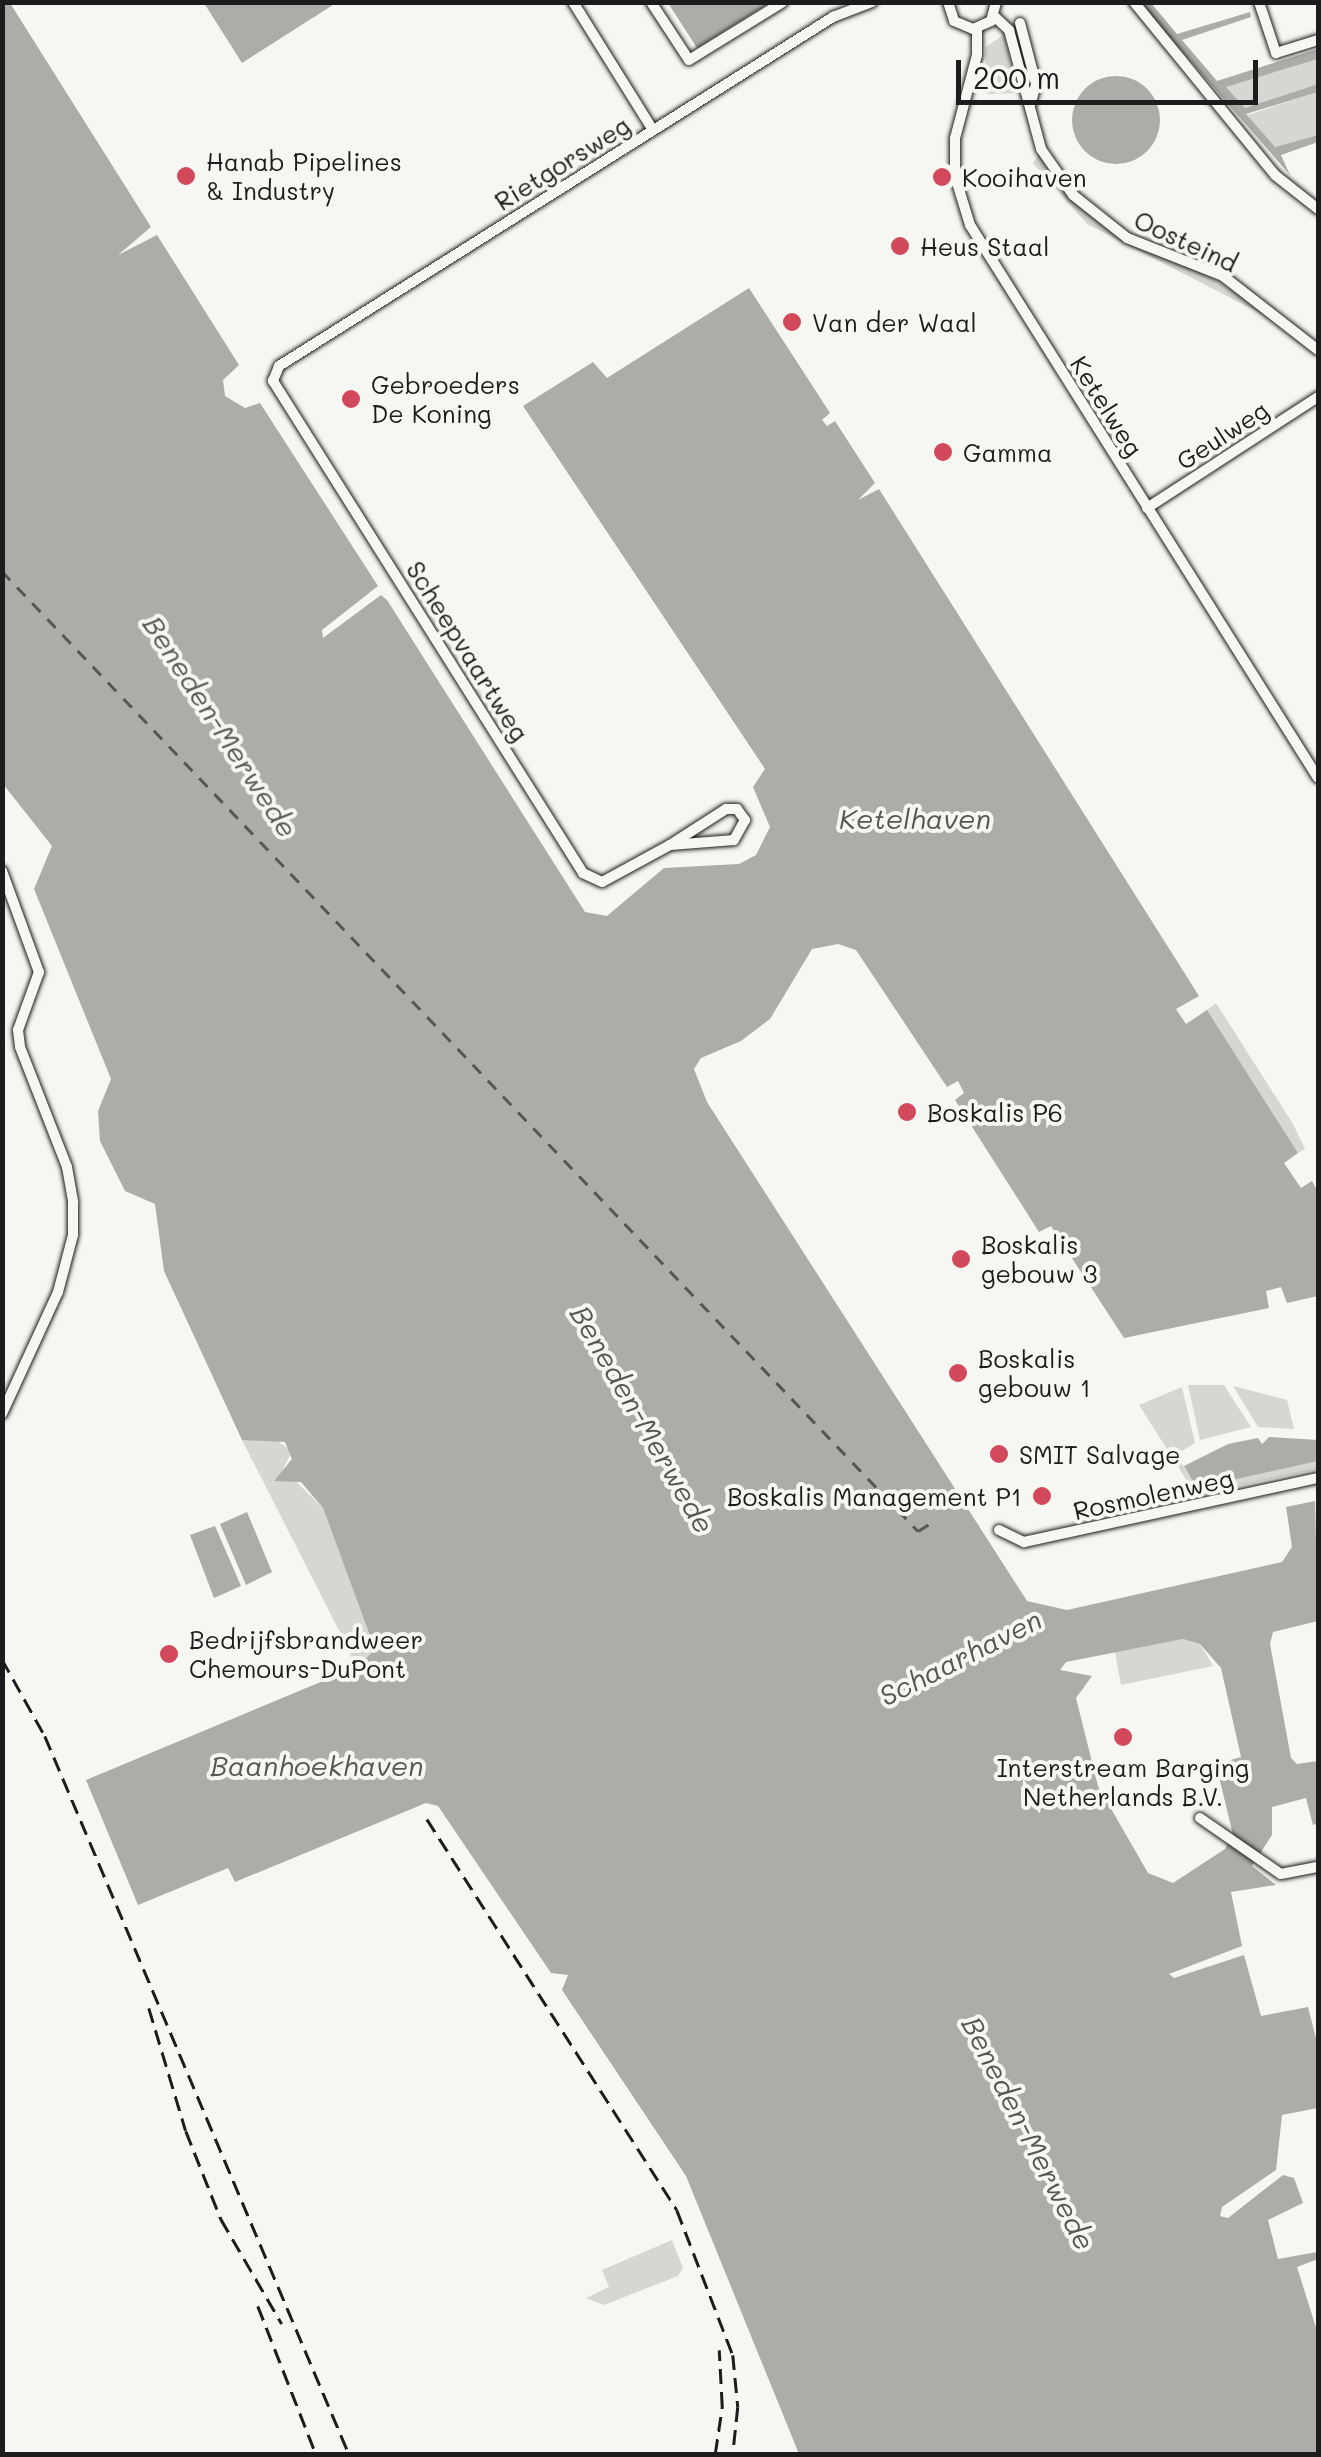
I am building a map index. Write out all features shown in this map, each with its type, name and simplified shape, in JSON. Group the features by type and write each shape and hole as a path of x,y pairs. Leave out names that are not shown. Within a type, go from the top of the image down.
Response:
{"street":[{"path":"572,2 652,130"},
{"path":"651,2 689,60 783,2"},
{"name":"Rietgorsweg","path":"279,366 834,17 872,2"},
{"path":"948,2 954,22 976,29 994,16 996,2"},
{"path":"1134,2 1275,174 1318,209"},
{"path":"1259,2 1276,53 1318,40"},
{"name":"Oosteind","path":"994,16 1009,30 1020,87 1031,103 1052,174 1097,218 1126,238 1223,276 1318,350"},
{"name":"Oosteind","path":"1020,23 1036,84 1031,103"},
{"name":"Ketelweg","path":"976,29 977,55 955,138 961,203 1318,778"},
{"name":"Scheepvaartweg","path":"279,366 273,381 584,873 593,882 615,878 726,809 736,810 744,820 734,840 670,845"},
{"name":"Geulweg","path":"1147,508 1318,396"},
{"path":"2,870 39,972 18,1030 20,1048 67,1167 74,1202 71,1248 58,1292 2,1414"},
{"name":"Rosmolenweg","path":"999,1530 1024,1542 1318,1478"},
{"path":"1200,1818 1225,1840 1281,1874 1318,1867"}],"shaded area":[{"path":"1004,35 1018,93 987,94 985,47"},
{"path":"1318,59 1318,84 1245,108 1226,87"},
{"path":"1318,92 1318,135 1275,147 1245,116"},
{"path":"1042,149 1056,183 1103,225 1206,273 1285,326 1087,224 1033,163"},
{"path":"1216,1003 1305,1149 1298,1153 1207,1010"},
{"path":"1188,1385 1224,1385 1251,1427 1200,1440"},
{"path":"1233,1386 1287,1400 1294,1429 1258,1427"},
{"path":"1182,1387 1195,1443 1172,1457 1139,1405"},
{"path":"273,1438 292,1451 283,1469 323,1508 375,1646 371,1656 352,1668 350,1652 242,1440"},
{"path":"1177,1456 1198,1488 1318,1461 1318,1469 1196,1495 1173,1459"},
{"path":"1183,1639 1200,1644 1213,1666 1121,1685 1115,1652"},
{"path":"672,2240 683,2268 678,2276 604,2305 586,2298 609,2287 602,2270"}],"water":[{"path":"2,3 10,3 151,227 118,255 157,235 239,365 223,380 225,396 245,408 260,403 378,586 322,630 323,638 381,595 387,600 585,912 607,916 664,868 739,864 756,855 770,827 753,787 765,769 523,406 593,362 607,378 749,288 830,413 822,420 827,426 835,421 875,483 858,500 879,489 1199,996 1176,1009 1186,1024 1207,1010 1298,1153 1284,1163 1301,1188 1312,1181 1318,1192 1318,1296 1287,1303 1281,1287 1266,1291 1269,1308 1124,1338 1051,1226 1039,1232 955,1100 964,1093 958,1081 947,1087 856,950 838,944 812,949 770,1019 741,1041 701,1058 694,1069 707,1102 1027,1601 1067,1610 1282,1562 1292,1547 1286,1507 1315,1501 1318,1621 1273,1632 1270,1644 1291,1758 1297,1764 1318,1761 1318,1823 1313,1825 1306,1798 1272,1807 1272,1835 1252,1866 1276,1885 1231,1892 1242,1946 1169,1974 1174,1978 1244,1955 1261,2016 1308,2007 1318,2046 1318,2108 1282,2115 1276,2170 1222,2207 1220,2216 1228,2218 1283,2175 1294,2178 1303,2203 1268,2220 1278,2259 1317,2252 1318,2259 1297,2267 1318,2334 1318,2454 799,2454 686,2176 562,1990 568,1975 551,1973 438,1806 426,1803 235,1882 228,1868 138,1905 86,1780 359,1666 375,1649 323,1508 301,1482 274,1481 292,1459 285,1442 242,1440 164,1271 155,1204 125,1191 100,1141 98,1111 111,1079 34,889 52,846 3,784","holes":["1183,1639 1200,1644 1221,1668 1241,1757 1216,1764 1233,1835 1225,1849 1173,1883 1148,1873 1098,1786 1076,1698 1092,1676 1060,1670 1066,1662"]},
{"path":"204,3 336,3 242,63"},
{"path":"668,3 769,3 697,48"},
{"path":"1140,3 1151,3 1177,34 1250,12 1251,17 1182,40 1217,81 1318,49 1318,59 1226,87 1245,108 1318,84 1318,92 1246,114 1275,147 1318,135 1318,142 1281,155 1290,175"},
{"path":"1107,76 1125,76 1141,83 1153,95 1160,120 1153,145 1141,157 1125,164 1107,164 1091,157 1079,145 1072,129 1072,111 1079,95 1091,83"},
{"path":"1269,1437 1318,1440 1318,1461 1197,1488 1184,1466 1228,1444 1258,1438 1262,1444"},
{"path":"247,1512 272,1572 246,1585 220,1524"},
{"path":"215,1526 241,1586 214,1598 190,1535"}],"ferry route":[{"path":"2,571 918,1531 931,1523"}],"railway":[{"path":"2,1659 45,1736 349,2454"},
{"path":"427,1819 677,2210 733,2355 738,2407 733,2454"},
{"path":"149,2008 186,2131 221,2219 282,2324"},
{"path":"258,2306 316,2454"},
{"path":"715,2454 722,2407 719,2350"}],"place":[{"name":"Hanab Pipelines & Industry","path":"186,176"},
{"name":"Kooihaven","path":"942,177"},
{"name":"Heus Staal","path":"900,246"},
{"name":"Van der Waal","path":"792,322"},
{"name":"Gebroeders De Koning","path":"351,399"},
{"name":"Gamma","path":"943,452"},
{"name":"Boskalis P6","path":"907,1112"},
{"name":"Boskalis gebouw 3","path":"961,1259"},
{"name":"Boskalis gebouw 1","path":"958,1373"},
{"name":"SMIT Salvage","path":"999,1454"},
{"name":"Boskalis Management P1","path":"1042,1496"},
{"name":"Bedrijfsbrandweer Chemours-DuPont","path":"169,1654"},
{"name":"Interstream Barging Netherlands B.V.","path":"1123,1737"}],"water label":[{"name":"Beneden-Merwede","path":"221,726"},
{"name":"Ketelhaven","path":"915,818"},
{"name":"Beneden-Merwede","path":"643,1419"},
{"name":"Schaarhaven","path":"960,1657"},
{"name":"Baanhoekhaven","path":"317,1765"},
{"name":"Beneden-Merwede","path":"1029,2133"}]}
